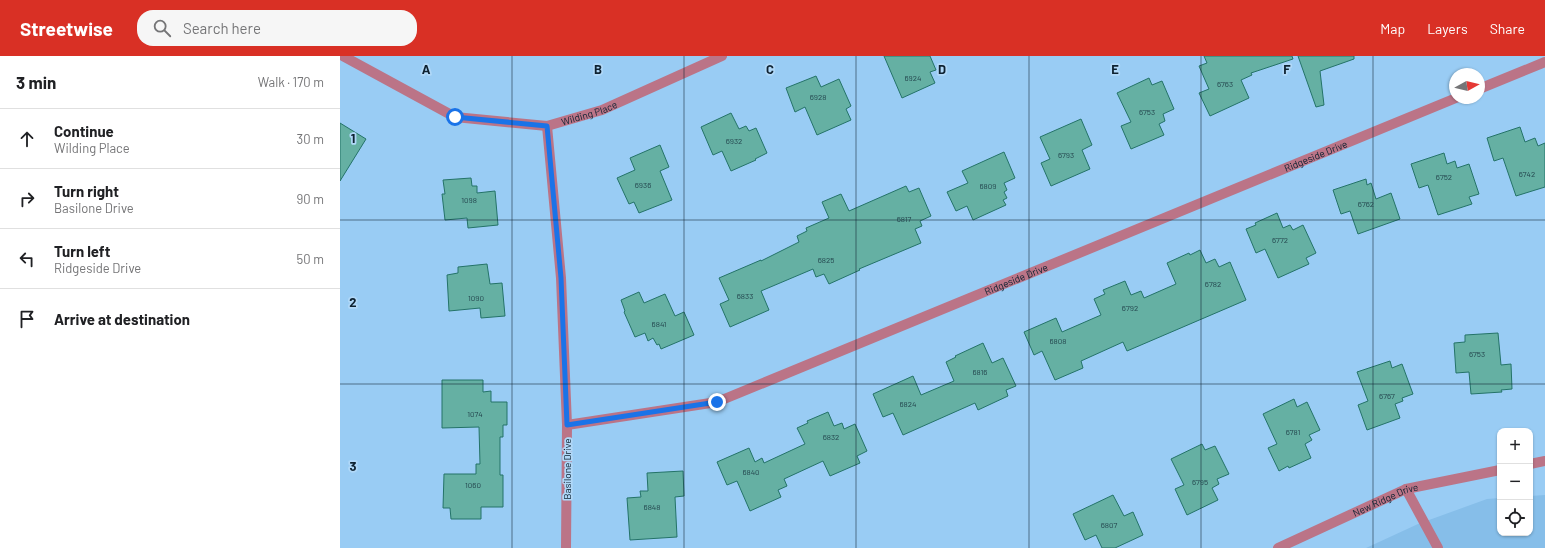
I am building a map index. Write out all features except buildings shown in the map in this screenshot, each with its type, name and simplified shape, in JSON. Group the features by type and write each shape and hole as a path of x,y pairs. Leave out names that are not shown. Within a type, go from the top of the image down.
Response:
{"street":[{"name":"Wilding Place","path":"342,56 455,117 547,126 602,110 722,56"},
{"path":"1485,86 1538,61"},
{"name":"Ridgeside Drive","path":"567,425 717,402 1449,101"},
{"name":"Basilone Drive","path":"547,126 561,278 567,425 566,548"},
{"path":"1533,464 1545,462"},
{"name":"New Ridge Drive","path":"1278,548 1406,489 1497,471"},
{"path":"1406,489 1438,548"}],"shaded area":[{"path":"1545,495 1545,548 1366,548 1418,524 1487,499 1497,498 1497,536 1533,536 1533,496"}],"route":[{"path":"455,117 547,126 561,278 567,425 717,402"}]}
